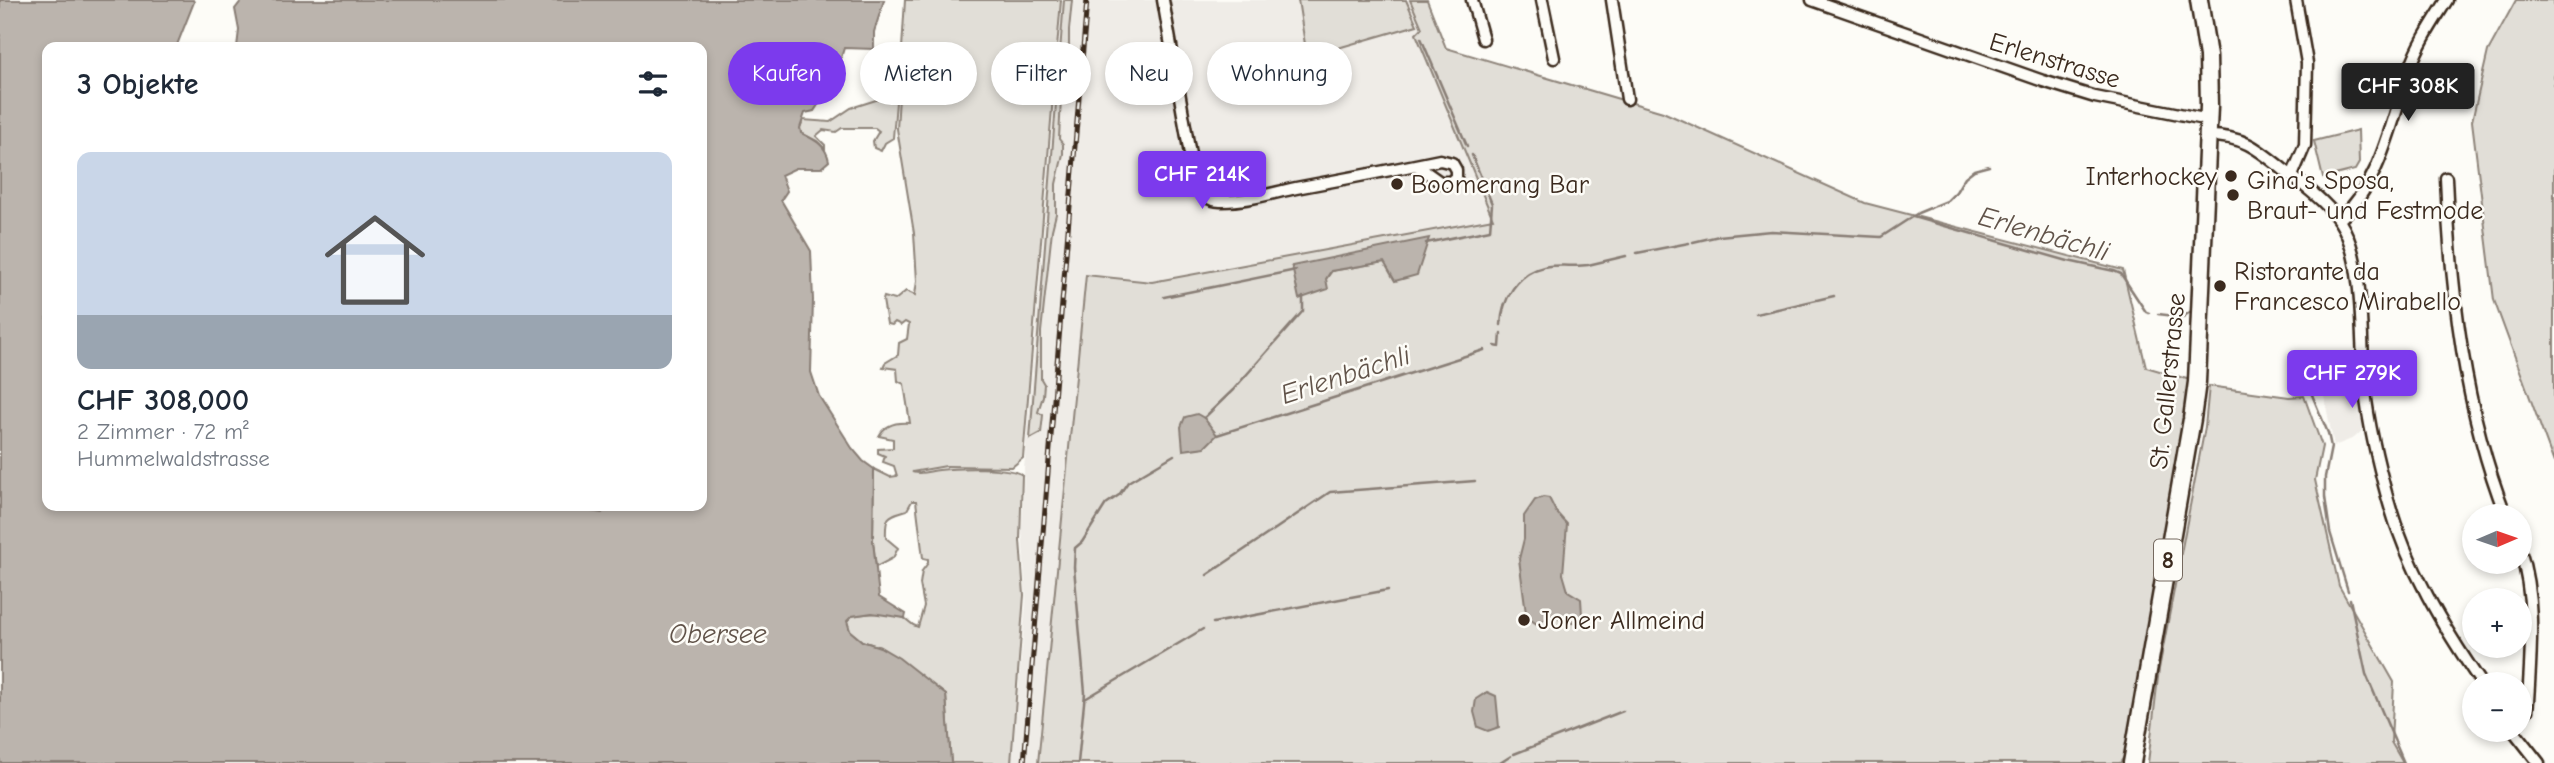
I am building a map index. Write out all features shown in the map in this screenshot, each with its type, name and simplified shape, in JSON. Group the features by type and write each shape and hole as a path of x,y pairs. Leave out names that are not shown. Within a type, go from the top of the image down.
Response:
{"main road":[{"name":"St. Gallerstrasse","path":"2132,763 2197,382 2209,136 2208,56 2199,0"}],"street":[{"path":"1163,0 1195,183 1203,195 1222,201 1236,200 1416,165"},
{"path":"1472,0 1483,38"},
{"path":"1542,0 1554,58"},
{"path":"1612,0 1627,99"},
{"name":"Erlenstrasse","path":"1812,0 2095,97 2193,117 2209,117"},
{"path":"2292,176 2305,145 2307,63 2296,0"},
{"path":"2339,220 2353,207 2370,183 2415,54 2447,0"},
{"path":"2209,136 2227,136 2245,141 2259,150 2292,176 2339,220 2356,259 2367,402 2374,449 2389,504 2428,597 2473,672"},
{"path":"2446,178 2462,351 2486,460 2502,504"},
{"path":"2526,574 2532,633 2530,672"},
{"path":"2523,742 2539,763"}],"shaded area":[{"path":"905,0 1061,0 1058,42 991,42 991,105 1052,105 1023,458 1012,467 946,466 912,472 982,468 1006,470 1022,475 1020,540 1024,595 1011,763 951,763 946,695 880,647 862,641 850,631 847,621 851,616 885,614 904,618 918,627 924,606 920,584 928,559 923,558 916,501 912,501 907,510 887,521 886,538 898,548 893,558 876,567 873,541 874,469 890,477 897,476 894,466 883,462 885,456 878,453 878,449 893,448 893,439 879,436 893,425 910,423 904,384 898,381 897,369 883,367 898,355 899,343 907,339 909,324 887,324 884,297 895,300 906,291 915,295 917,281 914,233 897,129 898,105 977,105 977,42 902,42"},
{"path":"1063,0 1410,0 1422,29 1416,34 1493,219 1152,282 1086,275 1038,763 1012,763 1026,601 1022,529 1024,469 1054,105 1091,105 1091,42 1060,42"},
{"path":"1064,0 1072,0 1069,42 1061,42"},
{"path":"1298,0 1406,0 1417,25 1352,44 1305,42"},
{"path":"1410,0 1427,0 1446,48 1663,112 1865,203 2123,270 2146,367 2197,382 2127,752 2120,763 1038,763 1086,275 1152,282 1493,219 1416,34 1422,28","holes":["1428,239 1384,262 1332,271 1326,279 1293,267"]},
{"path":"2516,0 2554,0 2554,463 2494,300 2472,121 2488,51"},
{"path":"860,105 896,105 893,138 885,143 881,151 874,148 873,141 879,131 875,128 842,128 836,132 823,130 816,136 825,145 825,149 817,141 801,133 803,120 830,122"},
{"path":"1056,105 1061,105 1059,139 1063,144 1063,154 1056,184 1056,214 1041,332 1041,379 1044,384 1038,412 1043,415 1041,433 1030,439"},
{"path":"2358,130 2359,163 2355,170 2323,178 2314,141"},
{"path":"2349,371 2349,382 2356,382 2363,430 2354,438 2334,446 2321,381"},
{"path":"2209,386 2289,397 2304,396 2322,446 2315,480 2339,586 2394,682 2391,742 2403,763 2148,763 2159,669 2205,427"}],"water":[{"name":"Obersee","path":"0,0 194,2 178,42 42,42 42,511 602,513 707,511 707,42 238,42 239,30 235,9 242,0 884,0 874,32 874,42 860,42 860,49 846,48 846,42 728,42 728,105 818,105 814,111 805,113 800,128 801,133 823,147 829,161 821,168 796,168 781,175 787,191 781,200 811,251 811,372 819,396 852,448 874,469 873,541 879,597 906,614 905,618 872,613 852,616 847,621 850,631 862,641 899,658 946,695 951,763 0,763"},
{"path":"1429,238 1417,275 1395,281 1384,262 1331,271 1326,279 1328,289 1299,299 1292,266"},
{"path":"1197,414 1204,418 1217,435 1205,447 1183,450 1181,427 1185,417"},
{"path":"1549,498 1556,512 1567,524 1563,574 1568,591 1581,599 1582,615 1576,624 1551,616 1537,624 1528,618 1526,613 1519,559 1524,539 1524,516 1535,500"},
{"path":"1487,692 1496,696 1499,727 1488,731 1478,727 1474,712 1476,699"}],"waterway":[{"path":"1421,38 1467,146"},
{"path":"1426,243 1490,230 1492,204 1472,155"},
{"name":"Erlenbächli","path":"1693,242 1719,236 1771,231 1881,237 1918,213 1947,201 1965,177 1974,170 1989,166"},
{"name":"Erlenbächli","path":"1913,217 2068,261 2114,271 2121,274 2149,313"},
{"name":"Erlenbächli","path":"1637,253 1689,243"},
{"name":"Erlenbächli","path":"1501,325 1508,297 1519,281 1534,270 1549,266 1588,265 1626,256"},
{"path":"1164,297 1296,270"},
{"path":"1756,314 1834,296"},
{"path":"1204,418 1233,390 1303,311 1303,297"},
{"name":"Erlenbächli","path":"2158,314 2183,317 2194,309"},
{"name":"Erlenbächli","path":"1495,346 1500,347 1501,333"},
{"name":"Erlenbächli","path":"1217,435 1484,350"},
{"name":"Erlenbächli","path":"2305,378 2328,433 2331,447 2325,477 2325,497 2330,532 2348,591"},
{"path":"1078,763 1085,693 1074,567 1075,548 1082,542 1106,504 1119,495 1128,482 1174,455"},
{"path":"1207,575 1330,492 1475,481"},
{"path":"1213,623 1388,590"},
{"name":"Erlenbächli","path":"2350,599 2366,674 2404,763"},
{"path":"1085,699 1203,629"},
{"path":"1514,754 1623,711"},
{"path":"1500,763 1511,756"}],"railway":[{"path":"1024,763 1087,0"}],"place":[{"name":"Interhockey","path":"2231,176"},
{"name":"Boomerang Bar","path":"1397,184"},
{"name":"Gina's Sposa, Braut- und Festmode","path":"2233,195"},
{"name":"Ristorante da Francesco Mirabello","path":"2220,286"},
{"name":"Joner Allmeind","path":"1524,620"}]}
